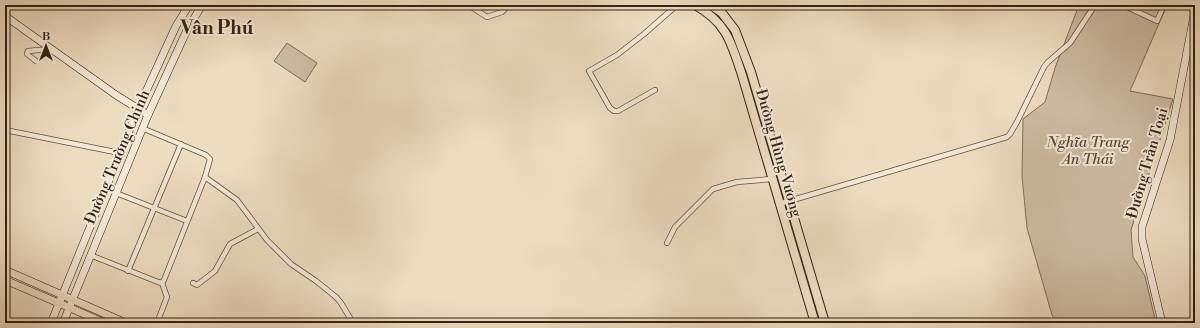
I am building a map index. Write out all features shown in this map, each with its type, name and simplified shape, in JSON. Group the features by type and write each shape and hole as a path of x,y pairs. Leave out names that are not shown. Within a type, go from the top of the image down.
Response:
{"highway":[{"name":"Đường Hùng Vương","path":"695,5 716,20 727,34 731,43 742,75 815,323"},
{"name":"Đường Hùng Vương","path":"711,5 722,13 729,21 739,39 751,72 824,323"}],"main road":[{"name":"Đường Trường Chinh","path":"63,323 142,128 187,30 202,5"},
{"name":"Đường Trường Chinh","path":"51,323 138,109 184,7"},
{"name":"Đường Trần Toại","path":"1162,323 1142,239 1142,228 1170,140 1195,13"},
{"path":"5,16 116,95 148,115"},
{"path":"176,26 187,30"},
{"path":"5,270 126,323"},
{"path":"5,280 105,323"}],"street":[{"path":"473,8 487,17 502,12 509,5"},
{"path":"655,90 618,111 614,111 610,108 589,72 617,55 678,5"},
{"path":"779,204 1007,137 1017,122 1044,67 1070,43 1095,5"},
{"path":"1123,5 1157,21 1164,5"},
{"path":"1189,5 1195,6"},
{"path":"36,61 27,54 28,51 52,49"},
{"path":"142,128 209,156 210,162 162,283 167,297 157,323"},
{"path":"5,130 120,153"},
{"path":"128,271 181,144"},
{"path":"204,177 237,200 267,240 291,264 336,297 341,303 351,322"},
{"path":"667,243 674,227 713,189 737,182 772,179"},
{"path":"116,193 187,221"},
{"path":"193,283 197,285 215,271 230,244 258,229"},
{"path":"90,255 162,283"}],"green space":[{"name":"Nghĩa Trang An Thái","path":"1079,5 1167,5 1130,91 1173,99 1131,230 1133,257 1145,276 1156,323 1058,323 1052,315 1027,228 1022,176 1023,119 1045,102 1055,68"},
{"path":"287,43 317,63 305,82 274,61"}],"district":[{"name":"Vân Phú","path":"217,27"}]}
